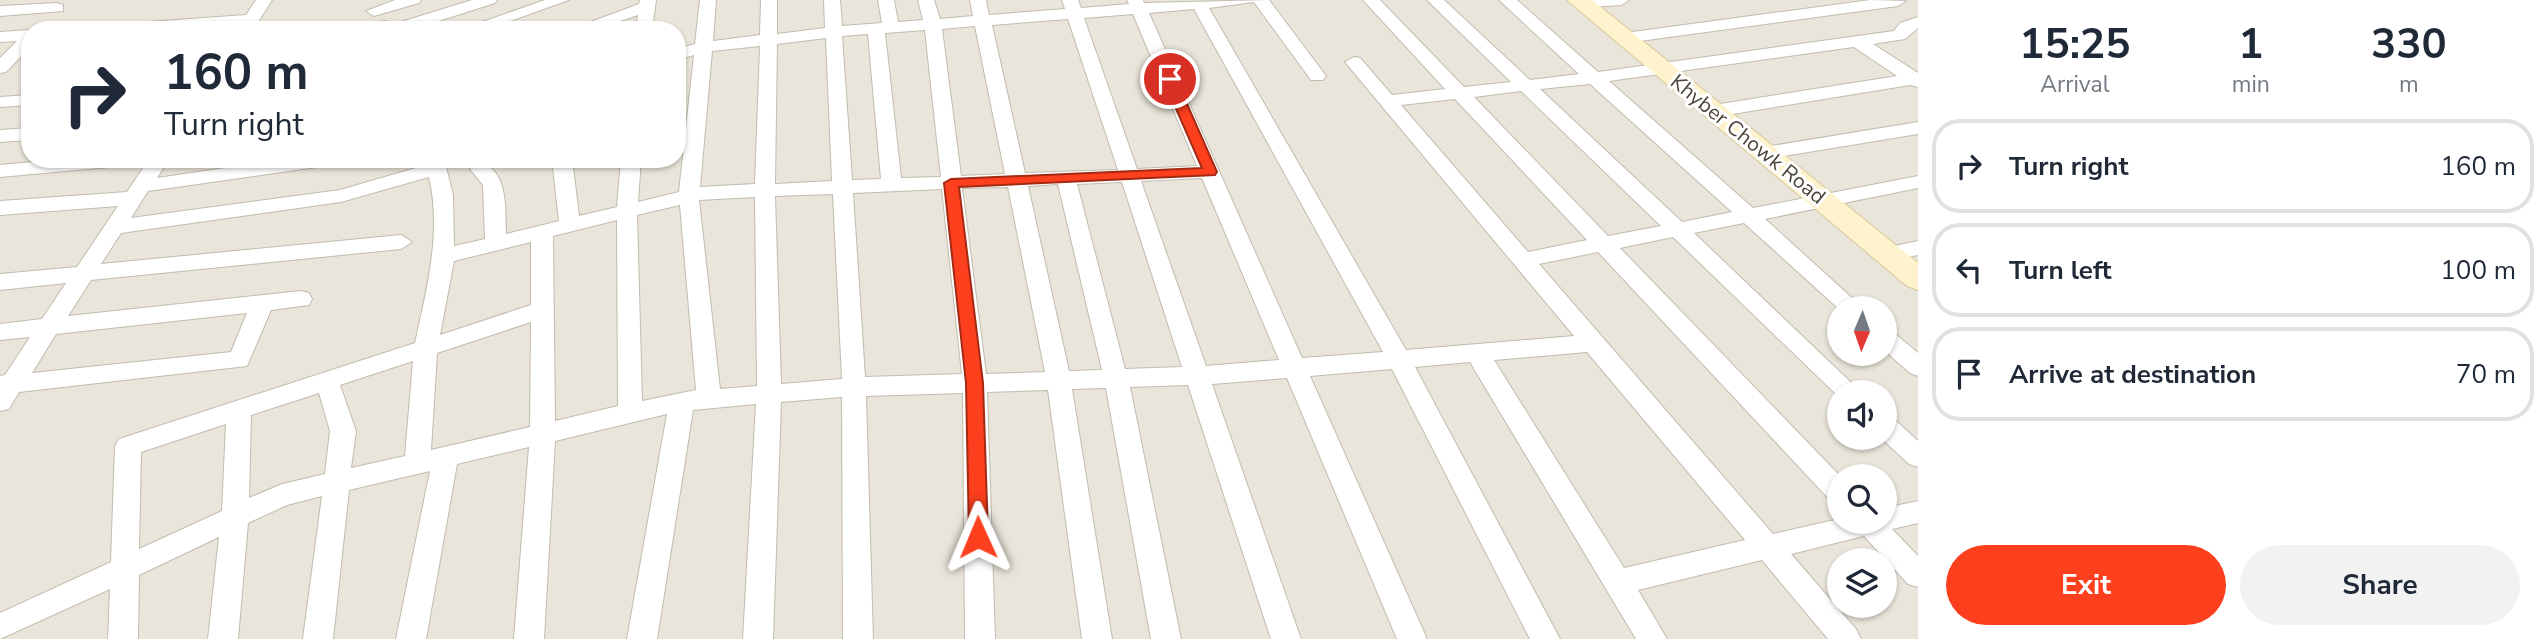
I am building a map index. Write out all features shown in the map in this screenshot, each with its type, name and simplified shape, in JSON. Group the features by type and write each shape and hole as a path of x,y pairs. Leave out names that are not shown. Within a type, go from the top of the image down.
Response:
{"street":[{"path":"250,21 264,0"},
{"path":"380,19 413,0"},
{"path":"380,19 489,0"},
{"path":"495,21 561,0"},
{"path":"708,0 689,196 709,398"},
{"path":"758,639 769,394 765,191 769,0"},
{"path":"832,0 854,387 858,639"},
{"path":"887,0 884,28 892,185"},
{"path":"926,0 933,25 975,383 980,639"},
{"path":"1012,0 1017,18"},
{"path":"686,52 704,47 768,39 933,25 980,10 1017,18 1073,7 1247,0"},
{"path":"1261,0 1317,76"},
{"path":"1371,0 1827,479"},
{"path":"1435,0 1836,380"},
{"path":"1507,0 1838,296"},
{"path":"1581,3 1621,0"},
{"path":"1625,38 1898,1"},
{"path":"1198,2 1399,359 1545,639"},
{"path":"601,21 648,3 645,21"},
{"name":"Khyber Chowk Road","path":"1581,3 1918,279"},
{"path":"0,11 61,4"},
{"path":"45,21 61,4"},
{"path":"1137,4 1412,639"},
{"path":"1073,7 1286,639"},
{"path":"980,10 1059,380 1097,639"},
{"path":"1387,101 1664,71 1899,35 1906,27 1918,22"},
{"path":"0,37 21,36"},
{"path":"1857,41 1916,79"},
{"path":"0,68 21,46"},
{"path":"1354,62 1846,639"},
{"path":"0,68 21,67"},
{"path":"1714,111 1916,79"},
{"path":"0,102 21,101"},
{"path":"1765,153 1918,128"},
{"path":"0,136 21,135"},
{"path":"0,171 33,168"},
{"path":"4,390 49,328 153,168"},
{"path":"0,208 138,192 278,168"},
{"path":"115,227 341,196 423,168"},
{"path":"417,463 426,348 444,256 443,195 436,168"},
{"path":"563,168 569,225"},
{"path":"630,168 627,211 630,413"},
{"path":"480,169 493,184 496,243"},
{"path":"444,256 689,196 1210,172"},
{"path":"1066,178 1116,379 1166,639"},
{"path":"1522,260 1918,182"},
{"path":"529,639 543,433 541,231"},
{"path":"0,282 401,242"},
{"path":"1888,254 1918,248"},
{"path":"0,332 301,299"},
{"path":"4,390 239,360 262,304"},
{"path":"123,639 128,446 542,310"},
{"path":"0,627 282,495 682,401 854,387 1198,376 1594,343"},
{"path":"1897,349 1918,367"},
{"path":"1477,353 1652,639"},
{"path":"318,639 343,431 327,380"},
{"path":"642,639 682,401"},
{"path":"223,639 235,517 239,410"},
{"path":"1897,437 1918,457"},
{"path":"411,639 446,456"},
{"path":"1897,516 1918,512"},
{"path":"1617,582 1827,532"},
{"path":"1885,534 1918,575"}],"shaded area":[{"path":"0,0 1918,0 1918,639 0,639"}],"route":[{"path":"978,537 975,383 951,183 1210,172 1170,79"}]}
